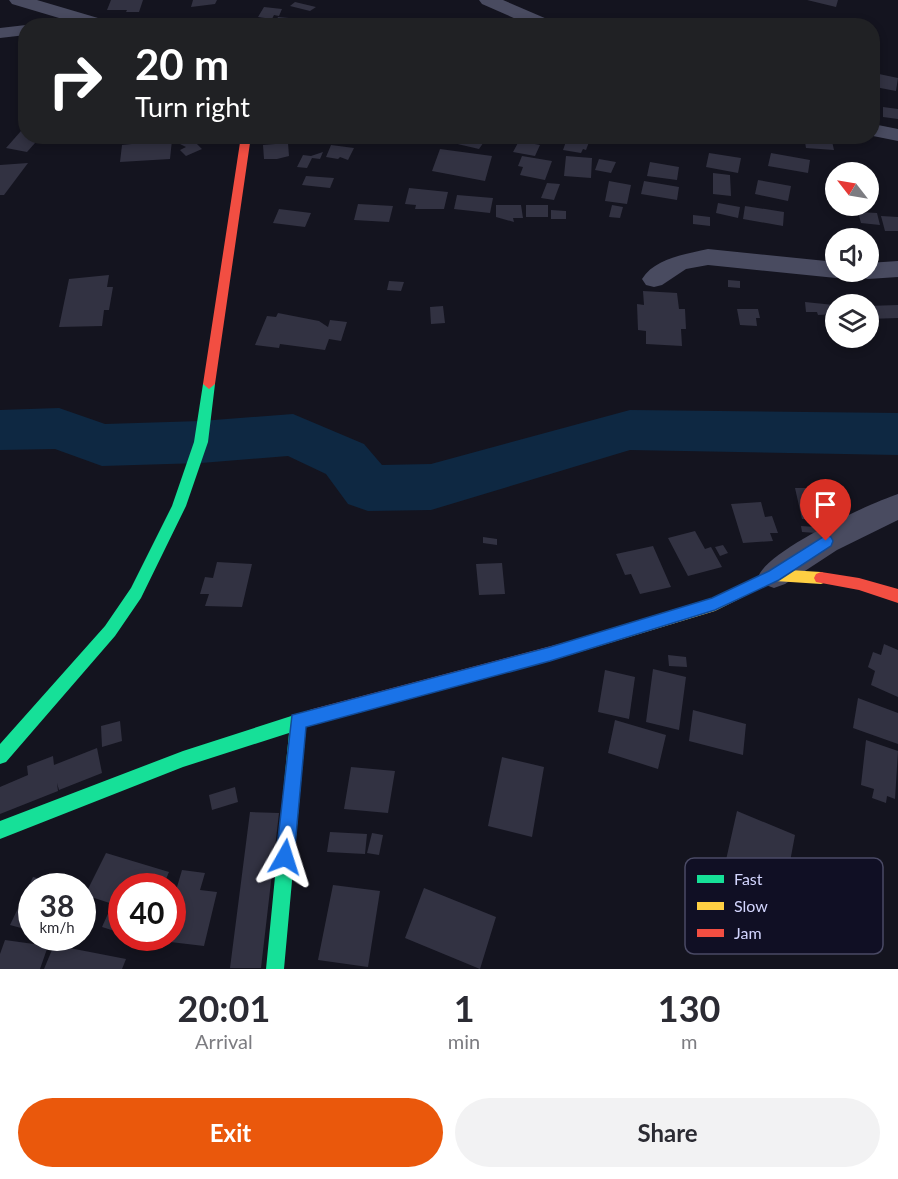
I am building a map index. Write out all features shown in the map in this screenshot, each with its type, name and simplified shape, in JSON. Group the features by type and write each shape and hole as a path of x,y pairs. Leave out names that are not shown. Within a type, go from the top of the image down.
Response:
{"street":[{"path":"18,0 78,18"},
{"path":"488,0 530,18"},
{"path":"65,18 70,16"},
{"path":"0,33 18,31"},
{"path":"880,131 898,135"},
{"path":"0,756 110,631 136,592 179,506 201,442 229,238 245,144"},
{"path":"654,279 679,263 708,257 825,269"},
{"path":"879,270 898,269"},
{"path":"0,830 183,759 298,721 550,654 704,607 774,575 826,541 898,506"},
{"path":"774,575 848,582 898,596"},
{"path":"275,969 298,721"}],"building":[{"path":"111,0 143,0 139,12 126,12 127,10 107,10"},
{"path":"193,0 217,0 215,4 191,7"},
{"path":"807,0 838,0 836,7"},
{"path":"295,2 316,7 310,11 290,6"},
{"path":"264,7 282,9 279,16 258,17"},
{"path":"880,74 898,78 896,91 880,88"},
{"path":"883,107 898,109 898,119 883,117"},
{"path":"18,134 18,144 34,144 27,152 6,148"},
{"path":"172,144 170,159 120,162 122,145"},
{"path":"180,144 197,144 202,149 186,156 180,150 186,147"},
{"path":"288,144 289,156 264,159 263,145"},
{"path":"458,144 482,144 479,149"},
{"path":"517,144 540,145 535,156 513,152"},
{"path":"565,144 588,144 586,150 583,149 581,153 563,150"},
{"path":"805,144 833,144 834,150 806,148"},
{"path":"331,145 354,148 348,160 340,157 338,159 326,157"},
{"path":"440,149 492,156 485,181 432,171"},
{"path":"323,152 320,159 312,158 307,168 297,167 303,155 311,156"},
{"path":"709,153 741,158 738,173 706,167"},
{"path":"771,153 810,160 808,173 768,166"},
{"path":"522,156 552,161 545,180 520,175 523,167 518,166"},
{"path":"566,156 592,158 591,178 564,176"},
{"path":"599,159 616,162 611,173 595,170"},
{"path":"650,162 679,167 677,180 647,176"},
{"path":"28,163 4,195 0,195 0,165"},
{"path":"713,173 730,175 731,196 713,194"},
{"path":"306,176 334,178 330,188 302,185"},
{"path":"758,180 791,186 788,201 755,194"},
{"path":"609,181 631,185 627,204 605,201"},
{"path":"644,181 679,187 677,200 641,194"},
{"path":"547,183 560,184 554,200 541,198"},
{"path":"409,188 448,192 444,209 415,209 416,205 405,204"},
{"path":"457,195 493,198 490,213 454,209"},
{"path":"718,203 740,207 738,218 716,213"},
{"path":"358,204 393,206 389,222 354,220"},
{"path":"496,205 521,205 523,218 513,218 514,222 496,217"},
{"path":"526,205 548,205 548,217 526,217"},
{"path":"612,205 623,207 620,218 609,217"},
{"path":"745,206 784,212 783,226 743,219"},
{"path":"279,209 311,213 305,227 273,223"},
{"path":"551,210 566,211 566,219 551,219"},
{"path":"693,215 710,217 710,226 693,224"},
{"path":"859,216 878,216 880,225 861,223"},
{"path":"881,216 898,217 898,231 885,231"},
{"path":"109,275 107,287 113,287 109,310 104,310 102,326 59,327 69,279"},
{"path":"728,280 740,281 740,288 728,287"},
{"path":"389,281 404,282 401,291 387,290"},
{"path":"643,291 677,293 679,309 685,309 686,329 681,329 682,346 646,344 646,331 638,330 637,304 644,305"},
{"path":"805,302 825,304 825,315 806,312"},
{"path":"898,305 898,318 879,319 879,306"},
{"path":"443,306 445,323 431,324 430,307"},
{"path":"737,309 758,309 760,318 756,318 757,326 740,325"},
{"path":"278,313 319,321 328,327 330,320 347,322 341,341 329,339 325,350 280,344 279,348 255,345 267,316 276,317"},
{"path":"795,488 829,488 838,520 802,519"},
{"path":"761,502 765,517 772,516 778,533 770,533 773,541 743,543 731,504"},
{"path":"801,526 816,527 816,533 802,532"},
{"path":"695,531 705,549 711,547 722,567 688,576 668,538"},
{"path":"483,537 497,539 497,545 483,543"},
{"path":"723,545 728,553 720,556 715,547"},
{"path":"653,546 671,587 640,594 631,574 625,575 616,554"},
{"path":"217,562 252,564 242,607 205,606 209,594 200,594 205,577 213,578"},
{"path":"502,563 505,594 479,595 476,564"},
{"path":"884,644 898,650 898,697 871,685 875,671 868,667 873,652 881,655"},
{"path":"668,655 686,657 687,667 669,666"},
{"path":"653,669 686,677 679,730 646,722"},
{"path":"605,670 635,677 629,719 598,712"},
{"path":"858,698 898,713 898,744 853,728"},
{"path":"693,710 746,724 743,755 689,741"},
{"path":"615,720 666,735 658,769 608,753"},
{"path":"120,721 122,741 102,747 101,726"},
{"path":"866,740 898,751 895,799 887,796 886,803 872,798 874,789 861,785"},
{"path":"97,748 102,773 59,790 57,783 58,791 0,814 0,787 28,775 27,766 53,756 54,765"},
{"path":"502,757 544,767 532,837 488,826"},
{"path":"351,767 395,771 388,813 344,809"},
{"path":"235,787 238,802 212,810 209,795"},
{"path":"737,811 795,835 791,858 726,858"},
{"path":"250,812 279,813 261,968 230,968"},
{"path":"330,832 367,834 365,854 327,852"},
{"path":"372,833 383,835 379,855 367,853"},
{"path":"106,853 169,872 108,873 108,902 96,899 96,873"},
{"path":"182,870 205,873 200,890 217,892 204,946 186,944 186,873 181,873"},
{"path":"333,885 380,891 368,967 318,960"},
{"path":"424,888 496,917 480,969 405,938"},
{"path":"18,908 18,927 10,925"},
{"path":"108,914 108,929 102,927"},
{"path":"5,940 18,942 18,951 46,951 40,969 0,969 0,954"},
{"path":"52,951 85,951 126,959 122,969 44,969"}],"waterway":[{"path":"0,430 59,428 102,445 201,442 293,435 345,459 368,488 431,487 630,430 898,434"}],"traffic: fast":[{"path":"0,756 110,631 136,593 179,506 201,442 209,384"},
{"path":"0,830 183,759 313,717"},
{"path":"275,969 298,721"}],"traffic: slow":[{"path":"563,650 715,604 774,575 821,578"}],"traffic: jam":[{"path":"209,384 245,144"},
{"path":"821,578 859,584 898,596"},
{"path":"313,717 563,650"}],"route":[{"path":"285,857 298,721 550,654 715,604 774,575 826,541"}]}
